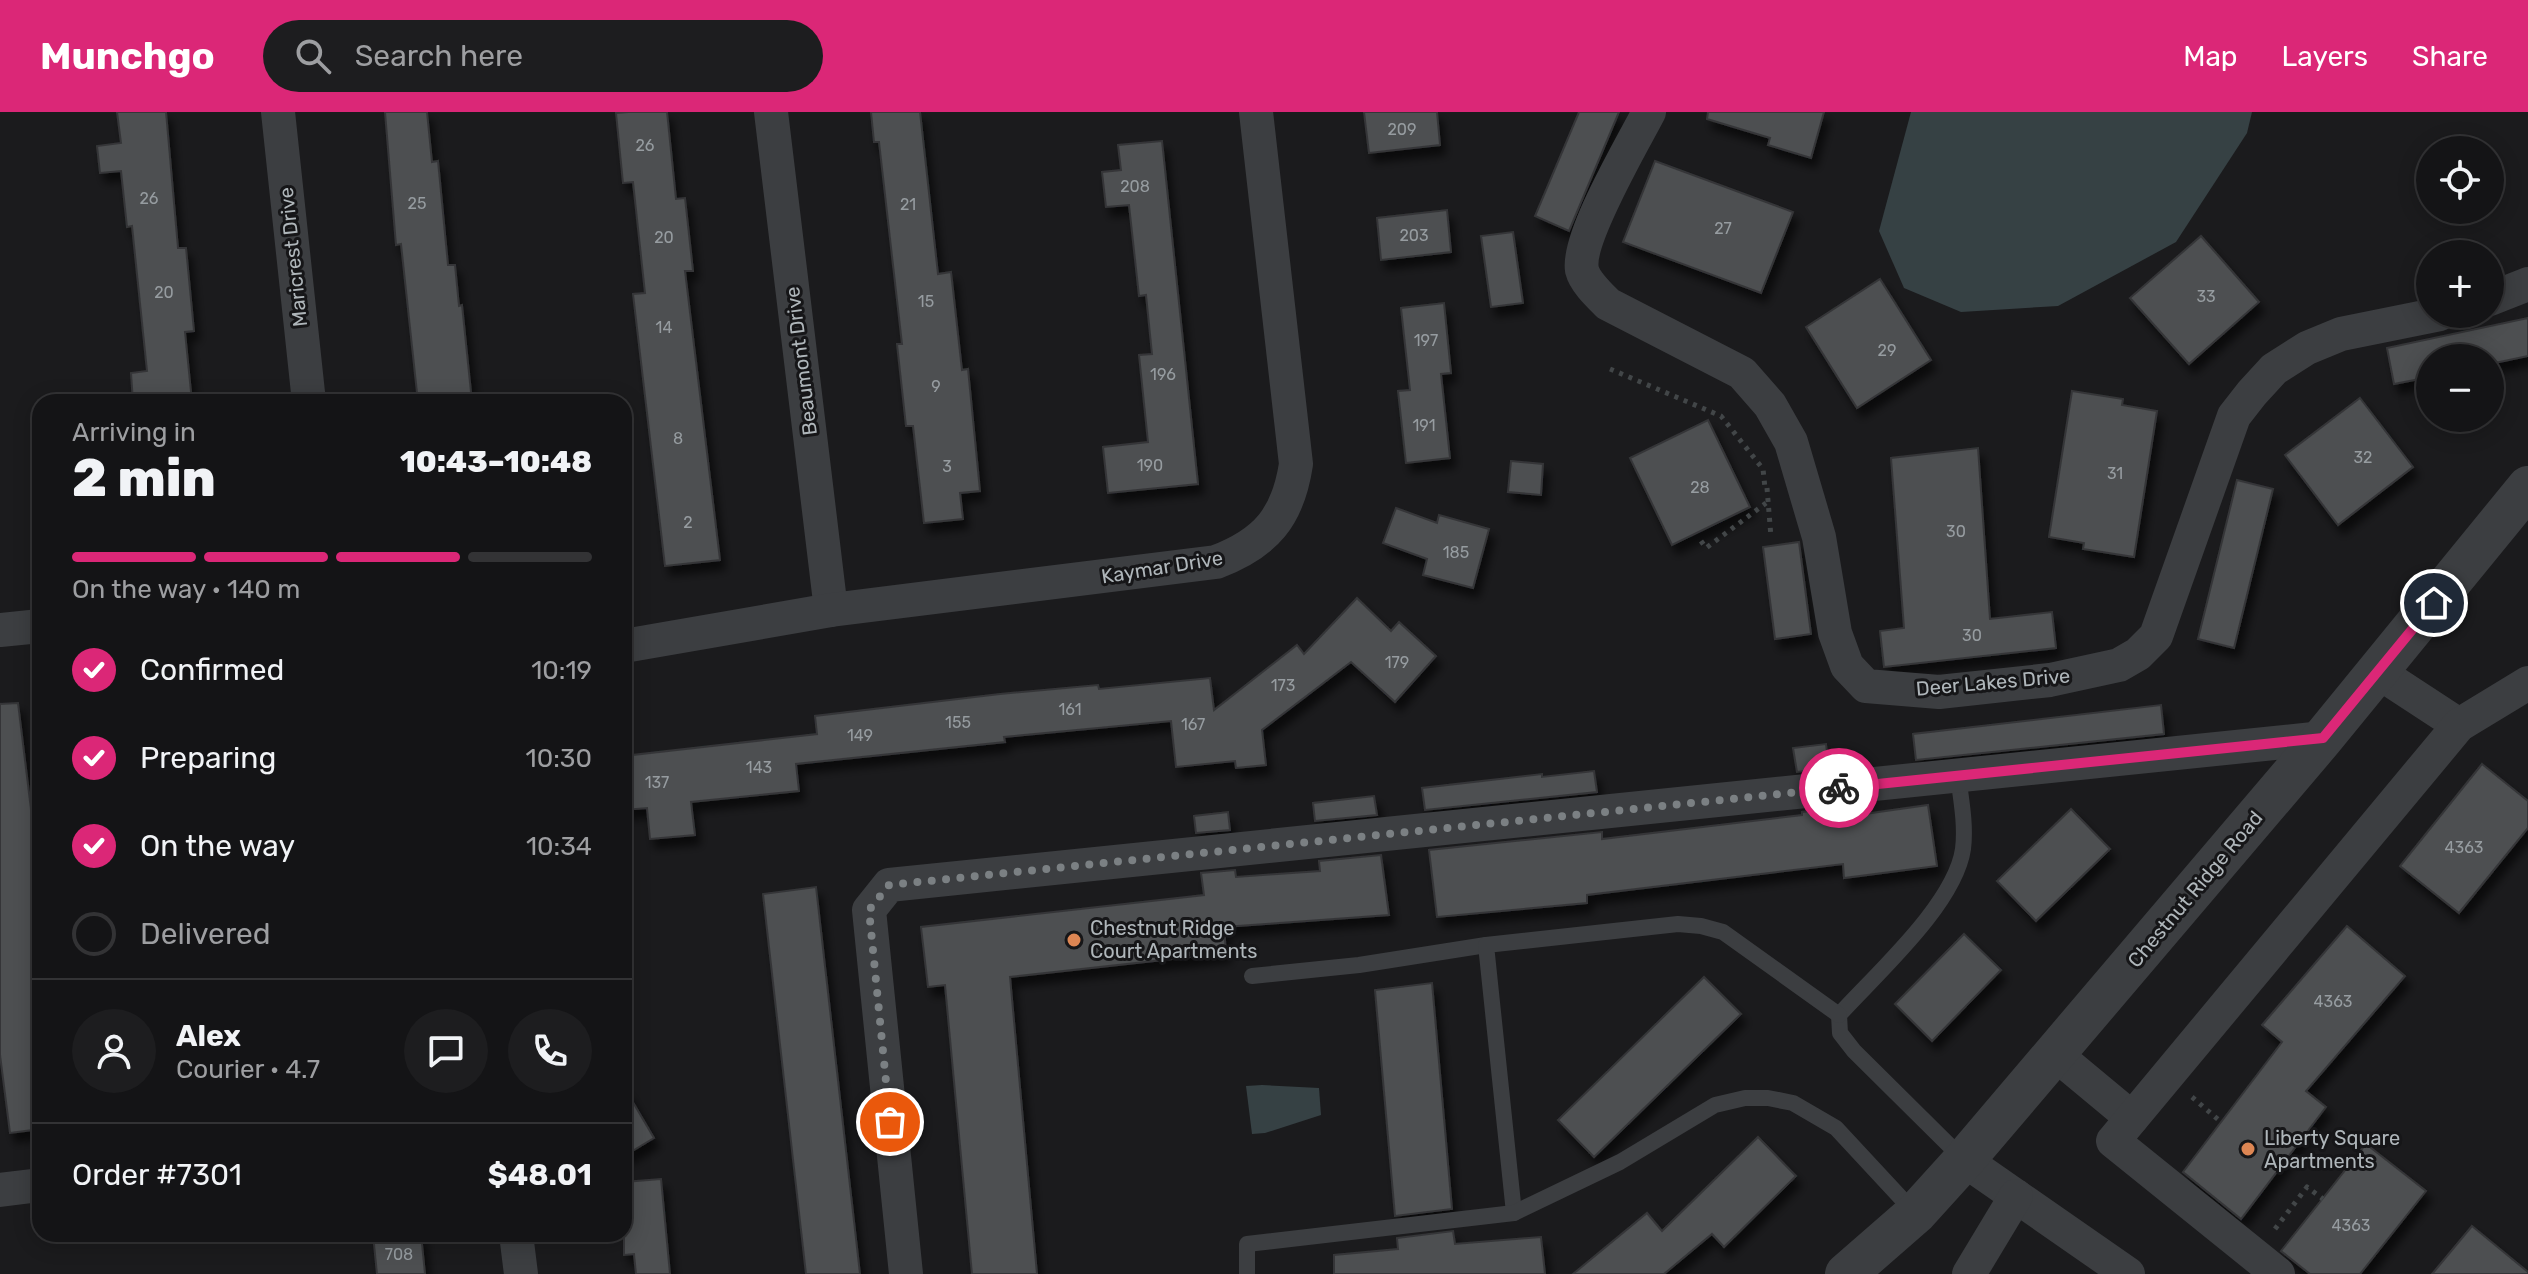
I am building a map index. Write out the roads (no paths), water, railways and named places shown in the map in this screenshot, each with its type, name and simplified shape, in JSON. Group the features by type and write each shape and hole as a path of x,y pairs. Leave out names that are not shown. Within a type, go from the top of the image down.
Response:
{"street":[{"name":"Maricrest Drive","path":"278,112 308,394"},
{"name":"Beaumont Drive","path":"771,112 831,610"},
{"name":"Kaymar Drive","path":"632,645 831,610 1216,562 1240,553 1261,539 1280,516 1292,490 1296,464 1256,112"},
{"name":"Deer Lakes Drive","path":"1649,112 1585,241 1582,270 1594,290 1608,304 1742,373 1770,405 1791,442 1819,537 1835,633 1847,666 1866,686 1939,692 2050,680 2119,665 2138,654 2156,636 2234,416 2274,369 2307,348 2341,334 2416,319"},
{"path":"2504,293 2528,284"},
{"name":"Chestnut Ridge Road","path":"1846,1274 1916,1213 1964,1160 2323,738 2528,487"},
{"path":"0,630 32,627"},
{"path":"2378,672 2459,725"},
{"path":"2267,1265 2113,1141 2459,725 2528,683"},
{"path":"906,1274 869,910 889,885 2323,738"},
{"path":"2055,1054 2132,1118"},
{"path":"1964,1160 2128,1274"},
{"path":"0,1190 32,1186"},
{"path":"1969,1274 2016,1196"},
{"path":"517,1242 521,1274"}],"lane":[{"path":"1958,776 1963,848 1956,877 1937,907 1839,1015 1840,1033 1854,1051 1964,1160"},
{"path":"1252,976 1359,965 1486,945 1678,924 1723,932 1839,1015"},
{"path":"1486,945 1514,1213"},
{"path":"1247,1274 1247,1244 1514,1213 1620,1162 1715,1105 1745,1098 1793,1103 1836,1128 1916,1213"}],"place":[{"name":"Chestnut Ridge Court Apartments","path":"1074,940"},
{"name":"Liberty Square Apartments","path":"2248,1149"}]}
